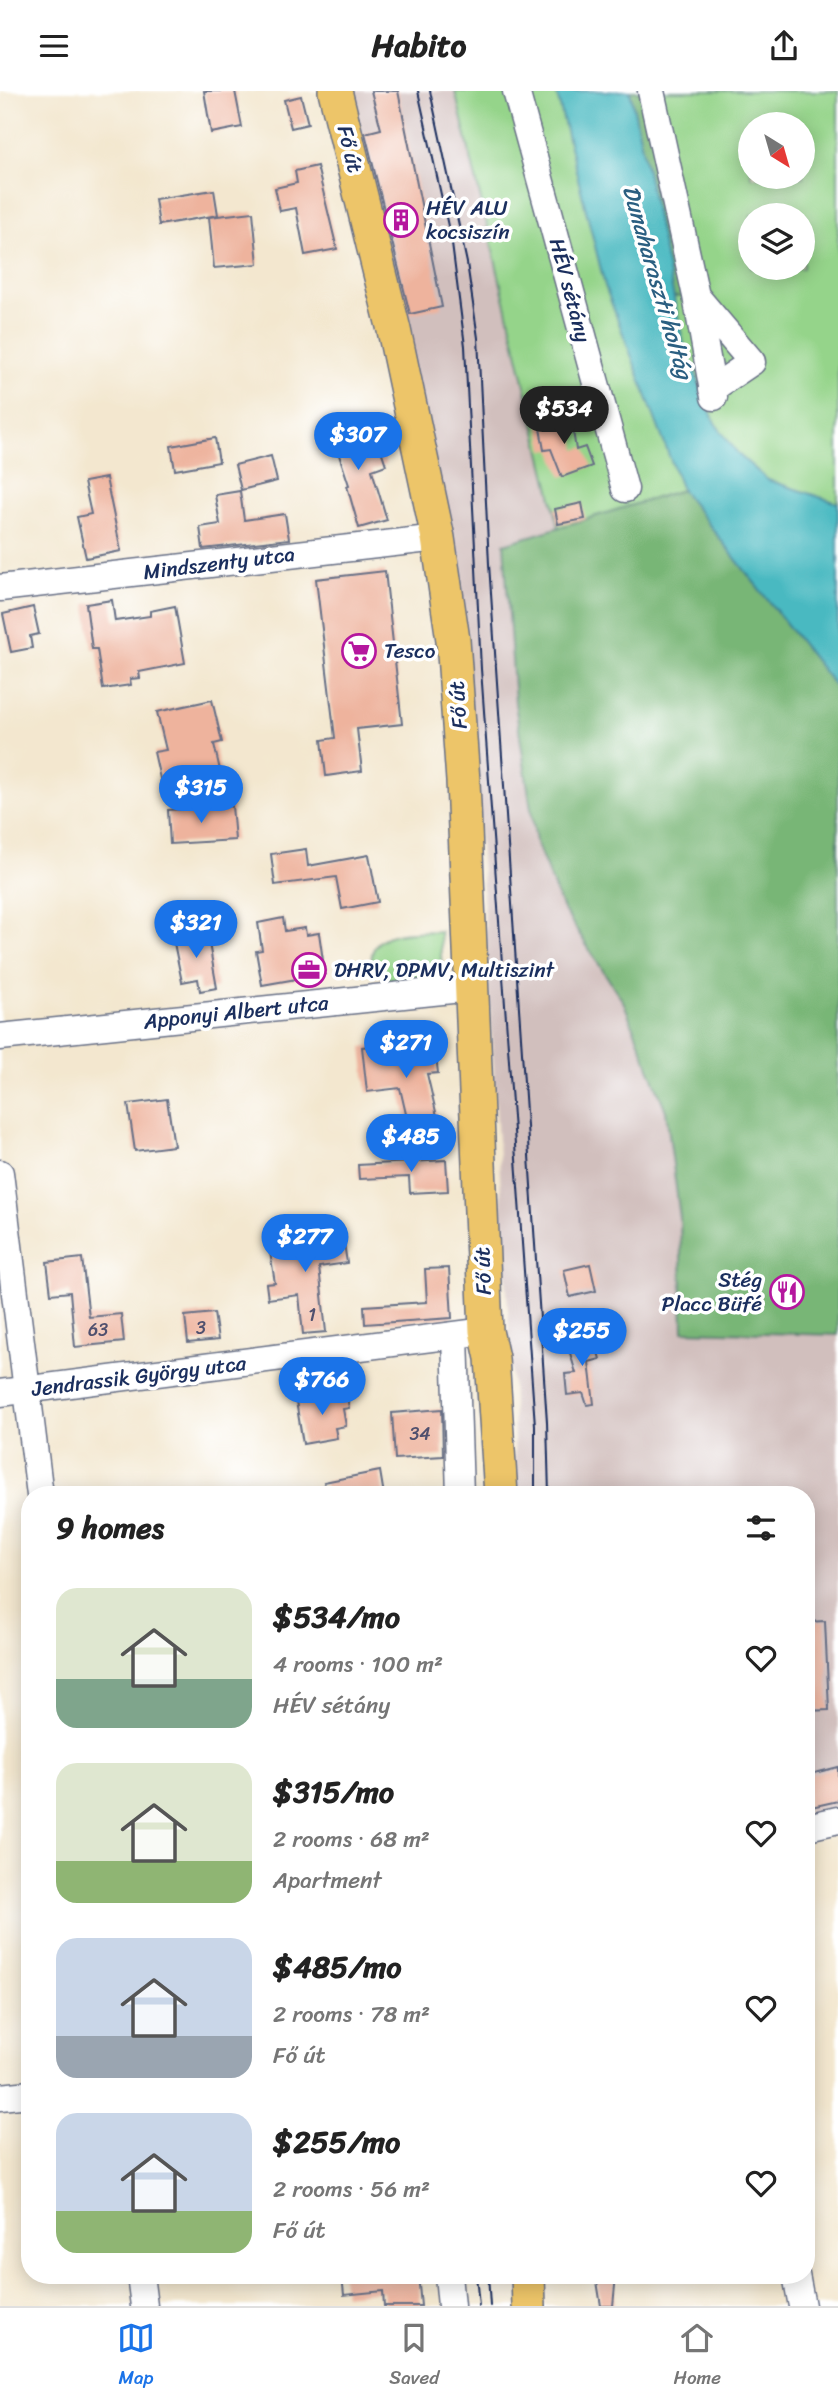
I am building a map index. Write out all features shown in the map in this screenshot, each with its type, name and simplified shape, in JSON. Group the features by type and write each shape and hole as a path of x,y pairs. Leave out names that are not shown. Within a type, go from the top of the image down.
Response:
{"main road":[{"name":"Fő út","path":"335,91 394,330 438,538 455,666 463,781 471,988 471,1334 482,1360 489,1486"},
{"name":"Fő út","path":"471,1334 492,1359 500,1486"},
{"path":"528,2284 529,2306"}],"street":[{"name":"HÉV sétány","path":"516,91 625,489"},
{"path":"651,91 696,296 713,393 752,362 696,296"},
{"name":"Mindszenty utca","path":"0,588 438,538"},
{"name":"Apponyi Albert utca","path":"0,1037 471,988"},
{"path":"0,1173 13,1392 38,1486"},
{"name":"Jendrassik György utca","path":"13,1392 471,1334"},
{"name":"Fő út","path":"461,1486 471,1334"},
{"path":"815,1825 838,1820"},
{"path":"0,2097 21,2095"},
{"path":"141,2284 144,2306"},
{"path":"449,2284 451,2306"},
{"path":"798,2284 802,2306"}],"shaded area":[{"path":"346,91 455,91 559,528 504,545 515,703 536,842 562,907 624,1003 666,1111 680,1218 683,1331 838,1335 838,1813 815,1818 815,1486 516,1486 512,1377 476,770"}],"green space":[{"path":"455,91 630,91 674,297 695,296 651,91 838,91 838,690 682,490 559,528"},
{"path":"630,91 651,91 696,296 673,297"},
{"path":"682,490 838,690 838,1335 683,1331 680,1218 666,1111 624,1003 562,907 536,842 515,703 504,544"},
{"path":"440,931 442,976 389,980 372,967 372,954 383,939 405,933"}],"water":[{"name":"Dunaharaszti holtág","path":"556,91 630,91 683,341 715,423 739,455 768,480 838,503 838,690 682,490 605,286"}],"building":[{"path":"204,91 235,91 242,127 211,133"},
{"name":"HÉV ALU kocsiszín","path":"371,91 398,91 442,307 410,314 365,133 381,129"},
{"path":"301,96 308,124 291,128 284,100"},
{"path":"317,166 337,249 305,255 296,208 280,211 275,188 297,183 295,171"},
{"path":"214,190 218,215 159,225 155,199"},
{"path":"253,212 258,264 214,268 209,217"},
{"path":"571,418 576,450 585,447 592,466 562,477 551,449 544,450 539,423"},
{"path":"362,426 365,449 379,444 386,465 372,470 387,520 359,528 336,446 319,449 317,433"},
{"path":"215,438 219,462 175,470 171,446"},
{"path":"271,456 277,481 241,490 235,465"},
{"path":"106,478 121,551 86,558 77,517 91,514 84,482"},
{"path":"240,491 244,520 285,514 289,539 203,549 200,527 220,524 215,495"},
{"path":"582,503 585,519 558,524 555,509"},
{"name":"Tesco","path":"385,571 402,724 357,729 362,771 326,776 322,740 335,738 316,579"},
{"path":"112,600 115,621 150,616 150,611 175,606 185,663 139,672 140,678 130,679 131,685 103,689 97,649 92,649 86,604"},
{"path":"33,607 39,634 30,636 32,648 11,652 3,614"},
{"path":"212,700 222,742 214,744 222,779 163,792 154,752 166,750 157,712"},
{"path":"232,806 235,840 170,844 168,810"},
{"path":"306,849 308,866 369,855 378,902 342,909 336,877 275,885 271,854"},
{"path":"283,918 285,931 305,928 306,935 319,933 325,974 262,985 256,951 262,950 258,923"},
{"path":"207,932 217,988 200,991 198,979 182,982 173,938"},
{"path":"434,1039 438,1073 427,1074 441,1133 412,1140 400,1088 367,1092 362,1047"},
{"path":"167,1099 174,1146 135,1151 128,1104"},
{"path":"446,1160 448,1191 410,1193 409,1177 359,1179 358,1165"},
{"path":"324,1228 327,1246 344,1243 347,1263 319,1267 326,1332 303,1334 299,1295 268,1299 266,1284 275,1283 270,1252 289,1248 286,1234"},
{"path":"82,1258 89,1317 121,1314 124,1342 75,1347 70,1292 51,1294 47,1262"},
{"path":"590,1264 596,1291 570,1297 564,1270"},
{"path":"449,1268 452,1318 365,1324 364,1306 427,1302 425,1269"},
{"path":"214,1313 218,1340 188,1343 185,1316"},
{"path":"593,1335 600,1359 589,1362 594,1404 587,1405 583,1393 567,1395 565,1374 576,1373 567,1343"},
{"path":"346,1392 349,1408 343,1409 346,1426 335,1428 337,1438 303,1444 296,1401"},
{"path":"442,1409 443,1456 395,1459 392,1413"},
{"path":"380,1471 382,1486 325,1486 324,1482"},
{"path":"825,1621 829,1710 815,1711 815,1622"},
{"path":"838,1767 838,1801 815,1806 815,1773"},
{"path":"343,2284 419,2284 421,2306 384,2306 383,2291 344,2295"},
{"path":"597,2284 615,2284 613,2306 601,2306"}],"tram line":[{"path":"418,91 452,244 465,346 481,669 535,1425 535,1486"},
{"path":"430,91 467,263 478,338 489,564 547,1422 549,1486"},
{"path":"477,2284 479,2306"},
{"path":"489,2284 490,2306"}],"place":[{"name":"HÉV ALU kocsiszín","path":"401,220"},
{"name":"Tesco","path":"359,651"},
{"name":"DHRV, DPMV, Multiszint","path":"309,970"},
{"name":"Stég Placc Büfé","path":"787,1292"}]}
